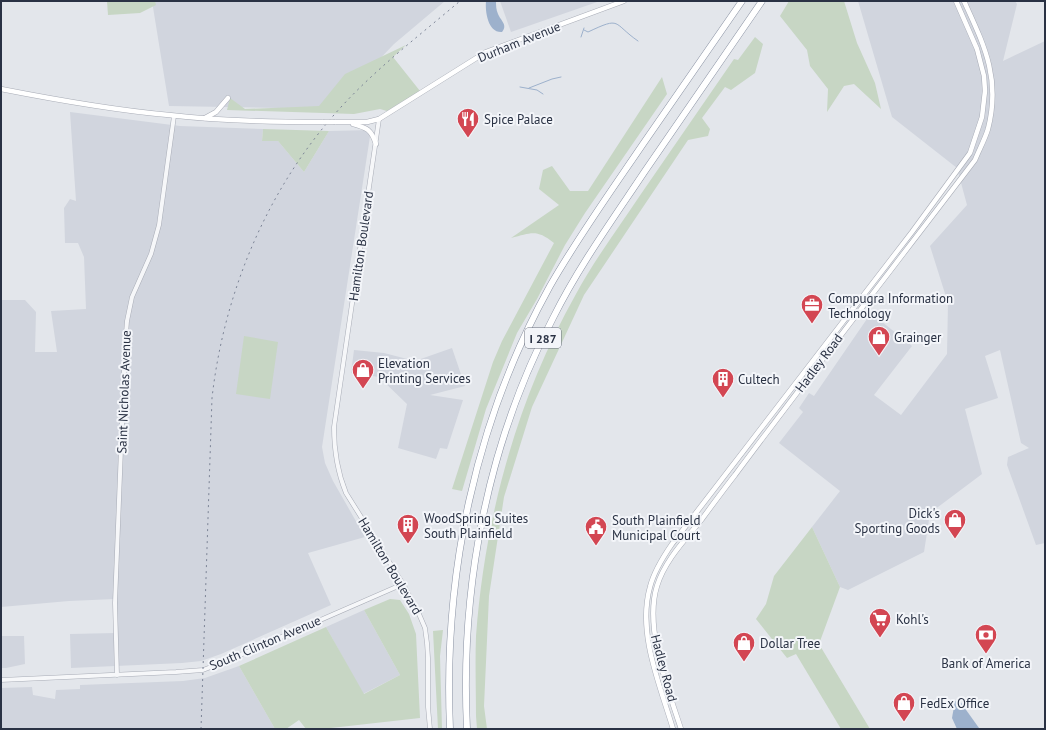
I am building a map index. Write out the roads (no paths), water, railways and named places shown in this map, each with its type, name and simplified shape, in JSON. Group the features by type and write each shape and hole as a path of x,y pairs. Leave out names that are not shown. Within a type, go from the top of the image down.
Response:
{"highway":[{"name":"I 287","path":"450,729 450,632 460,542 478,463 511,367 538,310 568,255 742,1"},
{"name":"I 287","path":"467,729 467,640 476,548 492,475 517,397 552,320 585,261 762,1"}],"main road":[{"name":"Hadley Road","path":"673,729 650,649 646,629 646,610 650,586 656,569 672,544 908,238 970,153 982,117 985,90 984,76 977,49 956,1"},
{"name":"Hadley Road","path":"681,729 657,647 653,626 653,608 656,588 665,566 677,549 975,160 988,130 992,108 992,87 990,64 984,46 964,1"},
{"name":"Durham Avenue","path":"379,119 486,52 621,2"},
{"path":"1,90 86,105 174,116 250,121 367,122 379,119"},
{"path":"205,118 216,112 228,98"},
{"path":"345,122 370,130 376,144"},
{"path":"672,544 677,549"}],"street":[{"name":"Saint Nicholas Avenue","path":"117,675 115,602 127,321 132,297 151,254 159,225 174,116"},
{"name":"Hamilton Boulevard","path":"379,119 334,427 334,448 340,478 346,493 403,584 425,628 428,643 430,729"},
{"name":"South Clinton Avenue","path":"1,680 194,671 211,667 403,584"}],"water":[{"path":"486,1 496,1 497,12 504,25 504,30 502,32 493,29 488,21"},
{"path":"959,700 979,729 957,729 952,718 955,701"}],"waterway":[{"path":"584,30 588,32 612,23 620,26 638,41"},
{"path":"581,37 584,28"},
{"path":"529,88 561,77"},
{"path":"520,87 537,90 543,94"}],"railway":[{"path":"201,729 212,398 218,358 227,318 239,279 254,242 272,205 293,170 316,137 342,106 370,78 460,1"}],"place":[{"name":"Spice Palace","path":"468,138"},
{"name":"Compugra Information Technology","path":"812,324"},
{"name":"Grainger","path":"879,356"},
{"name":"Elevation Printing Services","path":"363,390"},
{"name":"Cultech","path":"723,398"},
{"name":"Dick's Sporting Goods","path":"955,540"},
{"name":"WoodSpring Suites South Plainfield","path":"408,544"},
{"name":"South Plainfield Municipal Court","path":"596,546"},
{"name":"Kohl's","path":"880,638"},
{"name":"Bank of America","path":"986,654"},
{"name":"Dollar Tree","path":"744,662"},
{"name":"FedEx Office","path":"904,722"}]}
